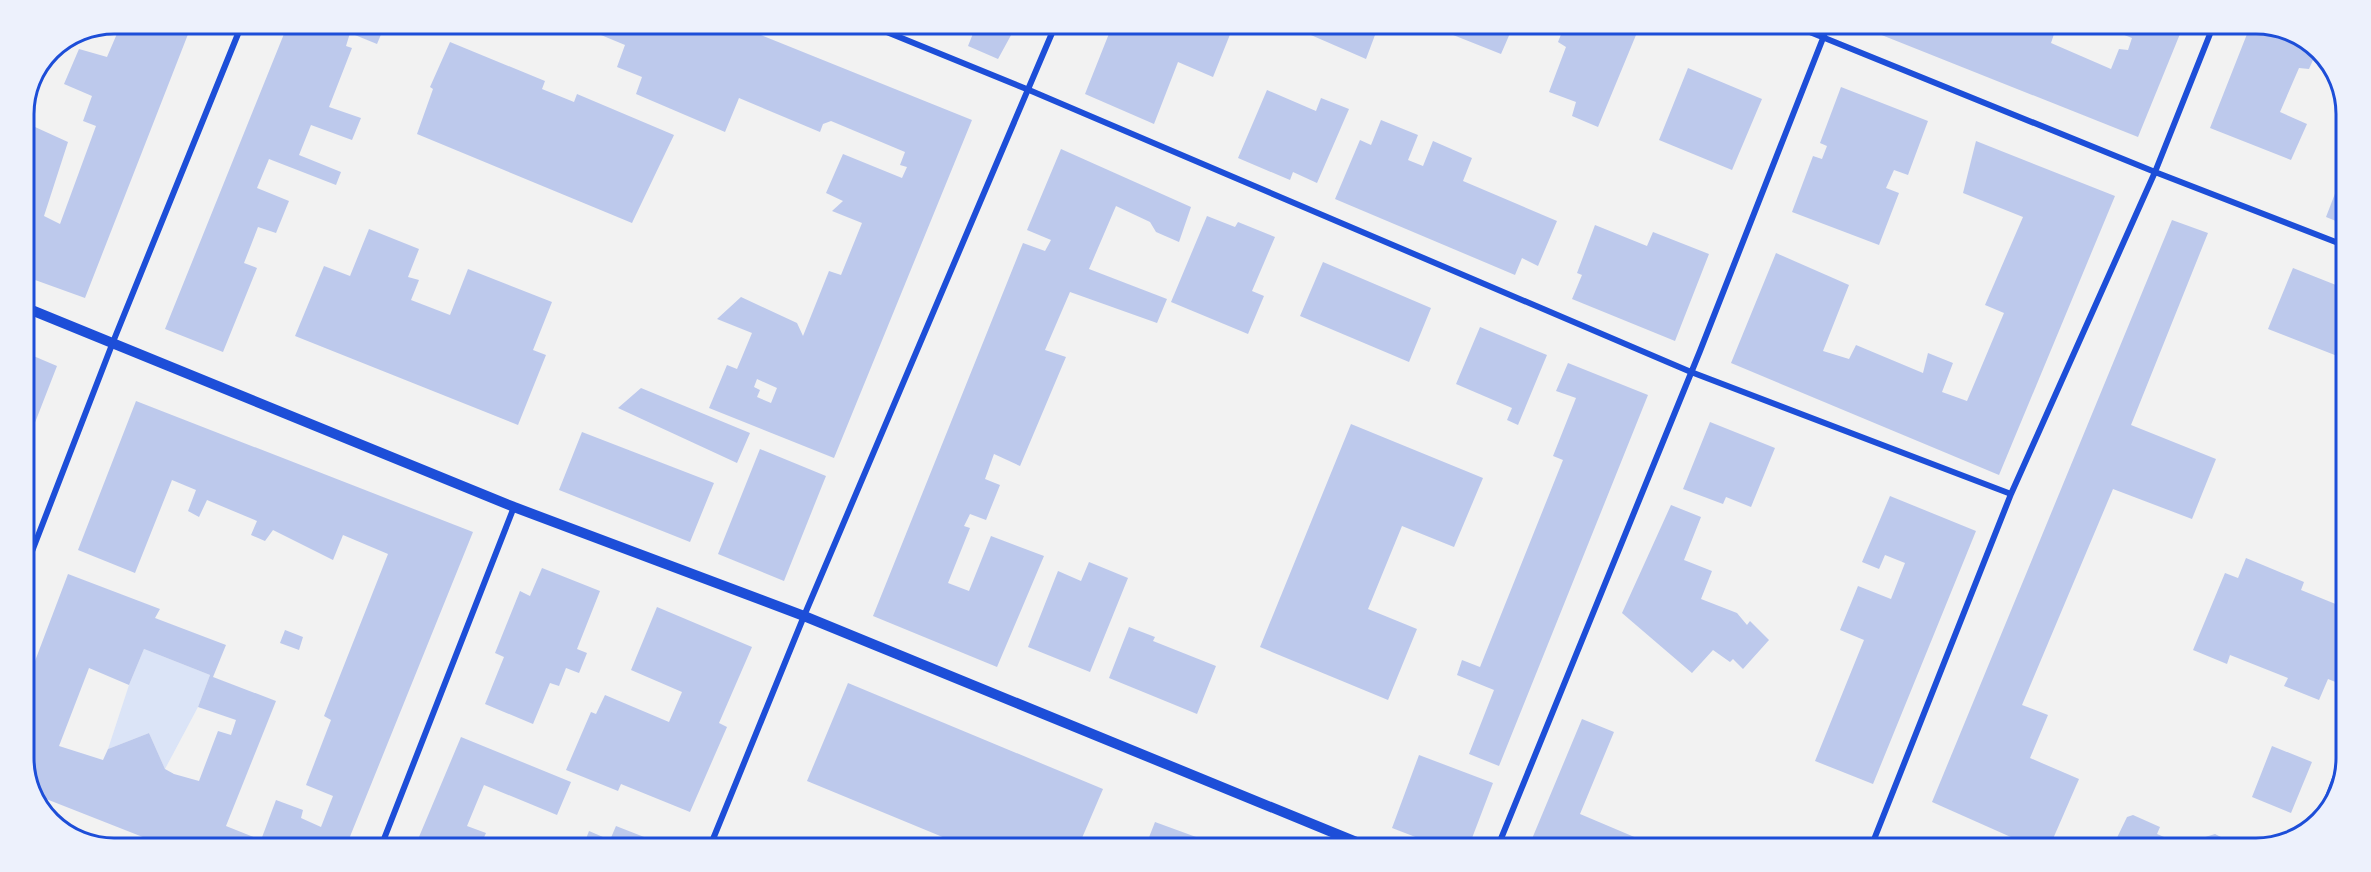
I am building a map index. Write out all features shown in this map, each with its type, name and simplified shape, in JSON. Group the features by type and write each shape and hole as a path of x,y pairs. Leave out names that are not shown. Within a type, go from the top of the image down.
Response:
{"street":[{"path":"35,544 113,342 238,34"},
{"path":"892,34 1029,90 1691,372 2011,494"},
{"path":"713,838 804,616 1052,34"},
{"path":"1815,34 2336,242"},
{"path":"1501,838 1691,372 1824,34"},
{"path":"1875,838 2011,494 2156,172 2210,34"},
{"path":"34,311 514,507 804,616 1346,838"},
{"path":"384,838 514,507"}],"shaded area":[{"path":"144,649 210,675 198,707 165,769 149,733 108,749 129,685"}],"building":[{"path":"117,34 188,34 85,298 34,280 34,127 68,142 44,216 60,224 96,126 83,121 92,96 64,84 79,49 107,57"},
{"path":"284,34 350,34 346,46 352,48 329,107 361,118 352,140 311,125 299,155 341,172 336,185 269,159 257,188 289,201 276,233 258,227 244,263 257,268 223,352 165,329"},
{"path":"352,34 381,34 377,44"},
{"path":"599,34 758,34 972,120 834,458 709,408 727,365 737,369 752,333 717,319 741,297 797,323 803,336 829,271 841,275 862,223 832,211 843,201 826,193 843,154 902,178 907,167 900,165 905,152 831,121 823,124 820,132 739,98 725,132 636,94 642,77 617,67 625,45","holes":["757,379 777,388 771,403 757,397 760,390 754,387"]},
{"path":"973,34 1012,34 998,59 968,46"},
{"path":"1109,34 1230,34 1213,77 1178,62 1154,124 1085,94"},
{"path":"1309,34 1375,34 1366,59"},
{"path":"1451,34 1510,34 1501,54"},
{"path":"1561,34 1636,35 1598,127 1572,116 1576,102 1549,92 1566,47 1558,42"},
{"path":"1879,34 2054,34 2051,43 2111,69 2119,49 2128,50 2132,38 2122,34 2180,34 2138,137"},
{"path":"2247,34 2267,35 2282,39 2301,48 2314,59 2309,69 2299,68 2280,112 2307,124 2291,160 2210,128"},
{"path":"450,42 545,81 542,89 574,102 577,94 674,135 632,223 417,134 433,89 430,87"},
{"path":"1688,68 1762,99 1732,170 1659,140"},
{"path":"1841,87 1928,121 1908,175 1894,170 1886,188 1899,193 1879,245 1792,212 1813,156 1822,159 1827,146 1820,143"},
{"path":"1267,90 1316,111 1321,98 1349,109 1317,183 1293,172 1290,180 1238,158"},
{"path":"1381,120 1418,135 1408,160 1423,166 1433,141 1472,158 1463,181 1557,221 1538,266 1522,258 1515,275 1335,199 1360,140 1371,145"},
{"path":"1976,141 2115,196 1999,475 1731,363 1776,253 1849,285 1823,351 1849,359 1856,345 1923,373 1928,353 1953,363 1942,392 1967,401 2004,313 1985,305 2023,217 1963,193"},
{"path":"1061,149 1191,207 1179,242 1156,232 1150,222 1116,206 1089,269 1167,299 1157,323 1070,292 1045,350 1066,357 1020,466 994,454 985,479 1000,485 986,520 970,514 964,526 970,528 948,583 969,591 991,536 1044,556 997,667 873,616 1023,243 1045,251 1051,240 1027,230"},
{"path":"2336,191 2336,221 2326,217"},
{"path":"1207,216 1235,227 1238,222 1275,237 1252,291 1264,296 1248,334 1171,302"},
{"path":"2172,220 2208,233 2131,425 2216,459 2192,519 2113,489 2022,705 2048,715 2030,758 2079,779 2053,838 2013,838 1932,802"},
{"path":"1595,225 1647,246 1653,232 1709,254 1675,341 1572,299 1582,275 1577,273"},
{"path":"369,229 419,249 408,277 419,280 411,300 450,315 468,269 552,302 533,350 546,355 518,425 295,336 324,266 350,276"},
{"path":"1323,262 1431,308 1409,362 1300,316"},
{"path":"2293,268 2336,285 2336,355 2268,329"},
{"path":"1480,327 1547,355 1518,425 1507,420 1512,408 1456,384"},
{"path":"34,356 57,366 34,424"},
{"path":"1568,363 1648,395 1499,766 1469,754 1494,690 1457,675 1462,660 1480,667 1563,460 1553,456 1576,398 1556,391"},
{"path":"641,388 750,433 737,463 618,408"},
{"path":"136,401 473,532 349,838 262,838 276,800 303,810 301,818 321,827 333,796 306,785 331,720 324,716 388,554 343,535 333,560 273,530 265,541 251,535 257,521 207,500 199,517 188,511 196,490 172,480 135,573 78,550"},
{"path":"1710,422 1775,448 1751,507 1726,497 1723,504 1683,489"},
{"path":"1351,424 1483,478 1454,547 1402,526 1368,609 1417,629 1388,700 1260,647"},
{"path":"582,432 714,483 690,542 559,490"},
{"path":"760,449 826,476 784,581 718,554"},
{"path":"1890,496 1976,531 1873,784 1815,761 1864,640 1840,630 1858,586 1891,599 1905,563 1885,555 1879,569 1862,562"},
{"path":"1671,505 1701,517 1684,560 1712,571 1701,599 1737,613 1747,625 1750,621 1769,640 1743,669 1733,659 1730,662 1713,650 1692,673 1622,613"},
{"path":"2246,558 2304,582 2301,590 2336,604 2336,682 2328,679 2319,700 2284,686 2288,678 2230,655 2227,664 2193,650 2225,573 2238,578"},
{"path":"1089,562 1128,578 1090,672 1028,647 1058,571 1081,581"},
{"path":"542,568 600,591 577,649 587,653 579,673 566,668 559,686 550,683 533,724 485,704 504,657 495,653 520,591 530,596"},
{"path":"68,574 160,609 155,618 226,645 213,677 276,701 226,826 256,838 145,838 45,797 36,773 35,762 35,661","holes":["144,649 210,675 198,707 236,720 231,735 218,731 199,781 165,769 149,733 108,749 103,760 59,746 89,668 129,685"]},
{"path":"657,607 752,647 719,723 727,727 690,812 621,784 618,791 566,770 591,712 596,714 605,695 669,722 682,692 631,670"},
{"path":"1129,627 1155,637 1153,641 1216,666 1197,714 1109,678"},
{"path":"285,630 303,637 299,650 280,643"},
{"path":"848,683 1103,789 1082,838 945,838 807,781"},
{"path":"1582,719 1614,732 1580,814 1637,838 1532,838"},
{"path":"461,737 571,782 557,815 484,785 467,826 486,833 484,838 419,838"},
{"path":"2272,746 2312,762 2291,813 2252,797"},
{"path":"1419,755 1493,783 1472,838 1418,838 1392,828"},
{"path":"2133,815 2160,827 2157,834 2166,838 2117,838 2127,817"},
{"path":"1155,822 1199,838 1149,838"},
{"path":"616,826 647,838 611,838"},
{"path":"589,831 605,838 586,838"},
{"path":"2215,834 2223,838 2202,838"}]}
